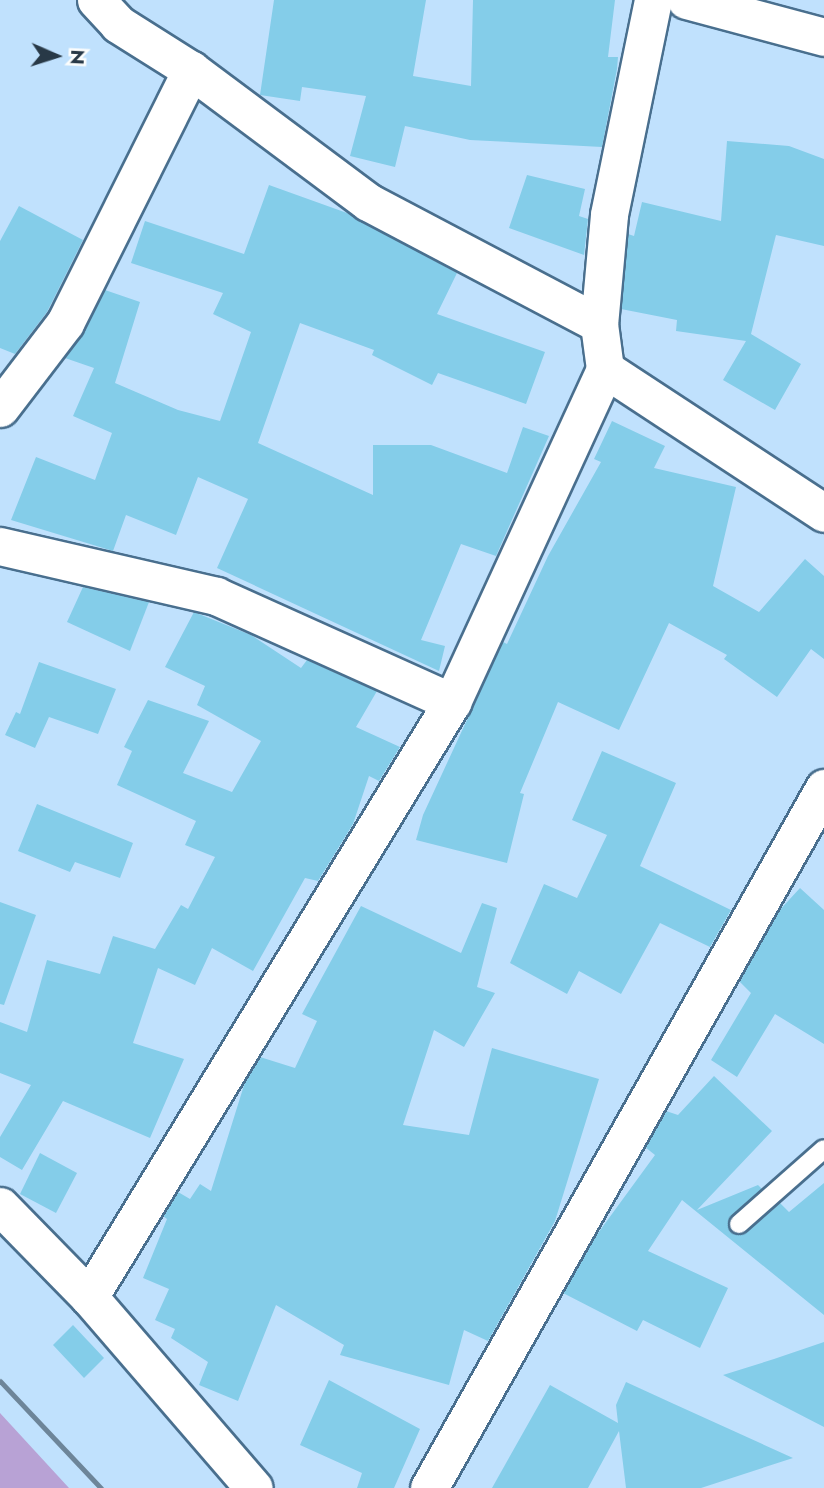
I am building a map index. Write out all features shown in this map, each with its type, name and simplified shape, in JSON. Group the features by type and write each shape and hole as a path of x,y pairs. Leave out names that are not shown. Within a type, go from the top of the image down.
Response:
{"street":[{"path":"96,0 118,24 191,70 368,202 599,324"},
{"path":"89,1297 452,702 605,369 599,324 610,215 653,0"},
{"path":"686,0 824,37"},
{"path":"0,408 65,323 191,70"},
{"path":"605,369 824,513"},
{"path":"0,546 216,596 452,702"},
{"path":"429,1488 824,788"},
{"path":"0,1206 89,1297 254,1488"}],"lane":[{"path":"739,1224 824,1149"}],"shaded area":[{"path":"0,1413 69,1488 0,1488"}],"building":[{"path":"274,0 426,0 413,76 471,86 473,0 615,0 608,57 618,57 617,69 602,147 470,140 405,126 395,167 350,156 366,96 302,87 300,101 260,95"},
{"path":"727,141 789,146 824,159 824,246 776,235 751,334 801,364 775,410 723,380 746,341 676,331 677,320 621,309 628,234 634,236 642,202 721,221"},
{"path":"527,175 585,189 579,216 588,219 584,255 509,228"},
{"path":"269,185 347,213 457,273 437,314 545,352 526,404 438,373 432,385 372,355 374,350 300,323 258,443 373,495 373,445 431,445 507,473 523,427 549,436 496,556 461,544 421,640 445,646 439,671 217,568 248,499 198,477 176,535 126,515 113,551 11,520 36,457 95,480 112,433 73,416 94,368 65,358 105,290 140,302 115,383 178,410 220,421 251,332 213,314 223,293 131,263 145,221 244,254"},
{"path":"19,206 83,240 47,312 15,354 0,348 0,241"},
{"path":"612,421 665,446 654,468 736,487 713,586 759,612 805,559 824,576 824,659 811,649 777,697 724,659 727,655 669,623 619,730 558,702 520,793 524,794 507,863 416,840 423,815 503,642 507,644 548,556 601,462 594,459"},
{"path":"83,587 149,602 130,651 67,622"},
{"path":"194,612 251,635 301,668 307,660 377,691 356,727 400,747 379,781 369,776 353,824 318,881 305,878 253,971 212,948 195,985 158,968 133,1043 184,1059 150,1138 63,1101 22,1170 0,1157 0,1137 31,1085 0,1073 0,1022 27,1032 47,960 100,974 113,936 155,949 181,905 188,909 215,857 185,845 196,821 117,785 132,751 124,747 148,700 209,721 183,773 232,792 261,741 197,705 205,686 165,667"},
{"path":"39,662 116,689 98,734 49,717 35,748 5,735 16,712 20,714"},
{"path":"602,751 676,783 640,866 731,910 710,947 660,923 621,994 579,971 567,994 510,963 544,884 577,898 607,835 572,820"},
{"path":"37,804 133,843 120,878 75,862 70,872 18,851"},
{"path":"800,888 824,910 824,1044 775,1014 737,1077 711,1060 751,993 739,981 777,913"},
{"path":"0,902 36,915 4,1005 0,1004"},
{"path":"482,903 497,908 477,987 495,993 464,1047 434,1030 403,1125 469,1135 492,1048 599,1079 555,1221 488,1341 464,1330 449,1385 340,1355 344,1345 276,1305 238,1401 199,1385 208,1362 171,1338 175,1329 155,1320 169,1289 143,1278 167,1219 163,1216 178,1192 190,1199 200,1184 211,1191 245,1082 260,1057 295,1068 317,1021 302,1014 361,906 461,953"},
{"path":"714,1076 772,1131 697,1210 758,1185 762,1189 728,1221 731,1232 742,1235 780,1203 789,1212 824,1183 824,1315 682,1200 648,1251 728,1288 700,1348 643,1320 637,1331 563,1293 593,1240 655,1155 645,1147 666,1111 678,1115"},
{"path":"40,1153 77,1173 56,1213 20,1194"},
{"path":"73,1325 104,1358 84,1378 53,1345"},
{"path":"824,1342 824,1427 723,1375 774,1359"},
{"path":"329,1380 420,1429 394,1488 357,1488 362,1473 300,1445"},
{"path":"626,1382 793,1458 701,1488 626,1488 619,1431 588,1488 492,1488 550,1385 618,1423 616,1405"}],"railway":[{"path":"0,1381 101,1488"}]}
